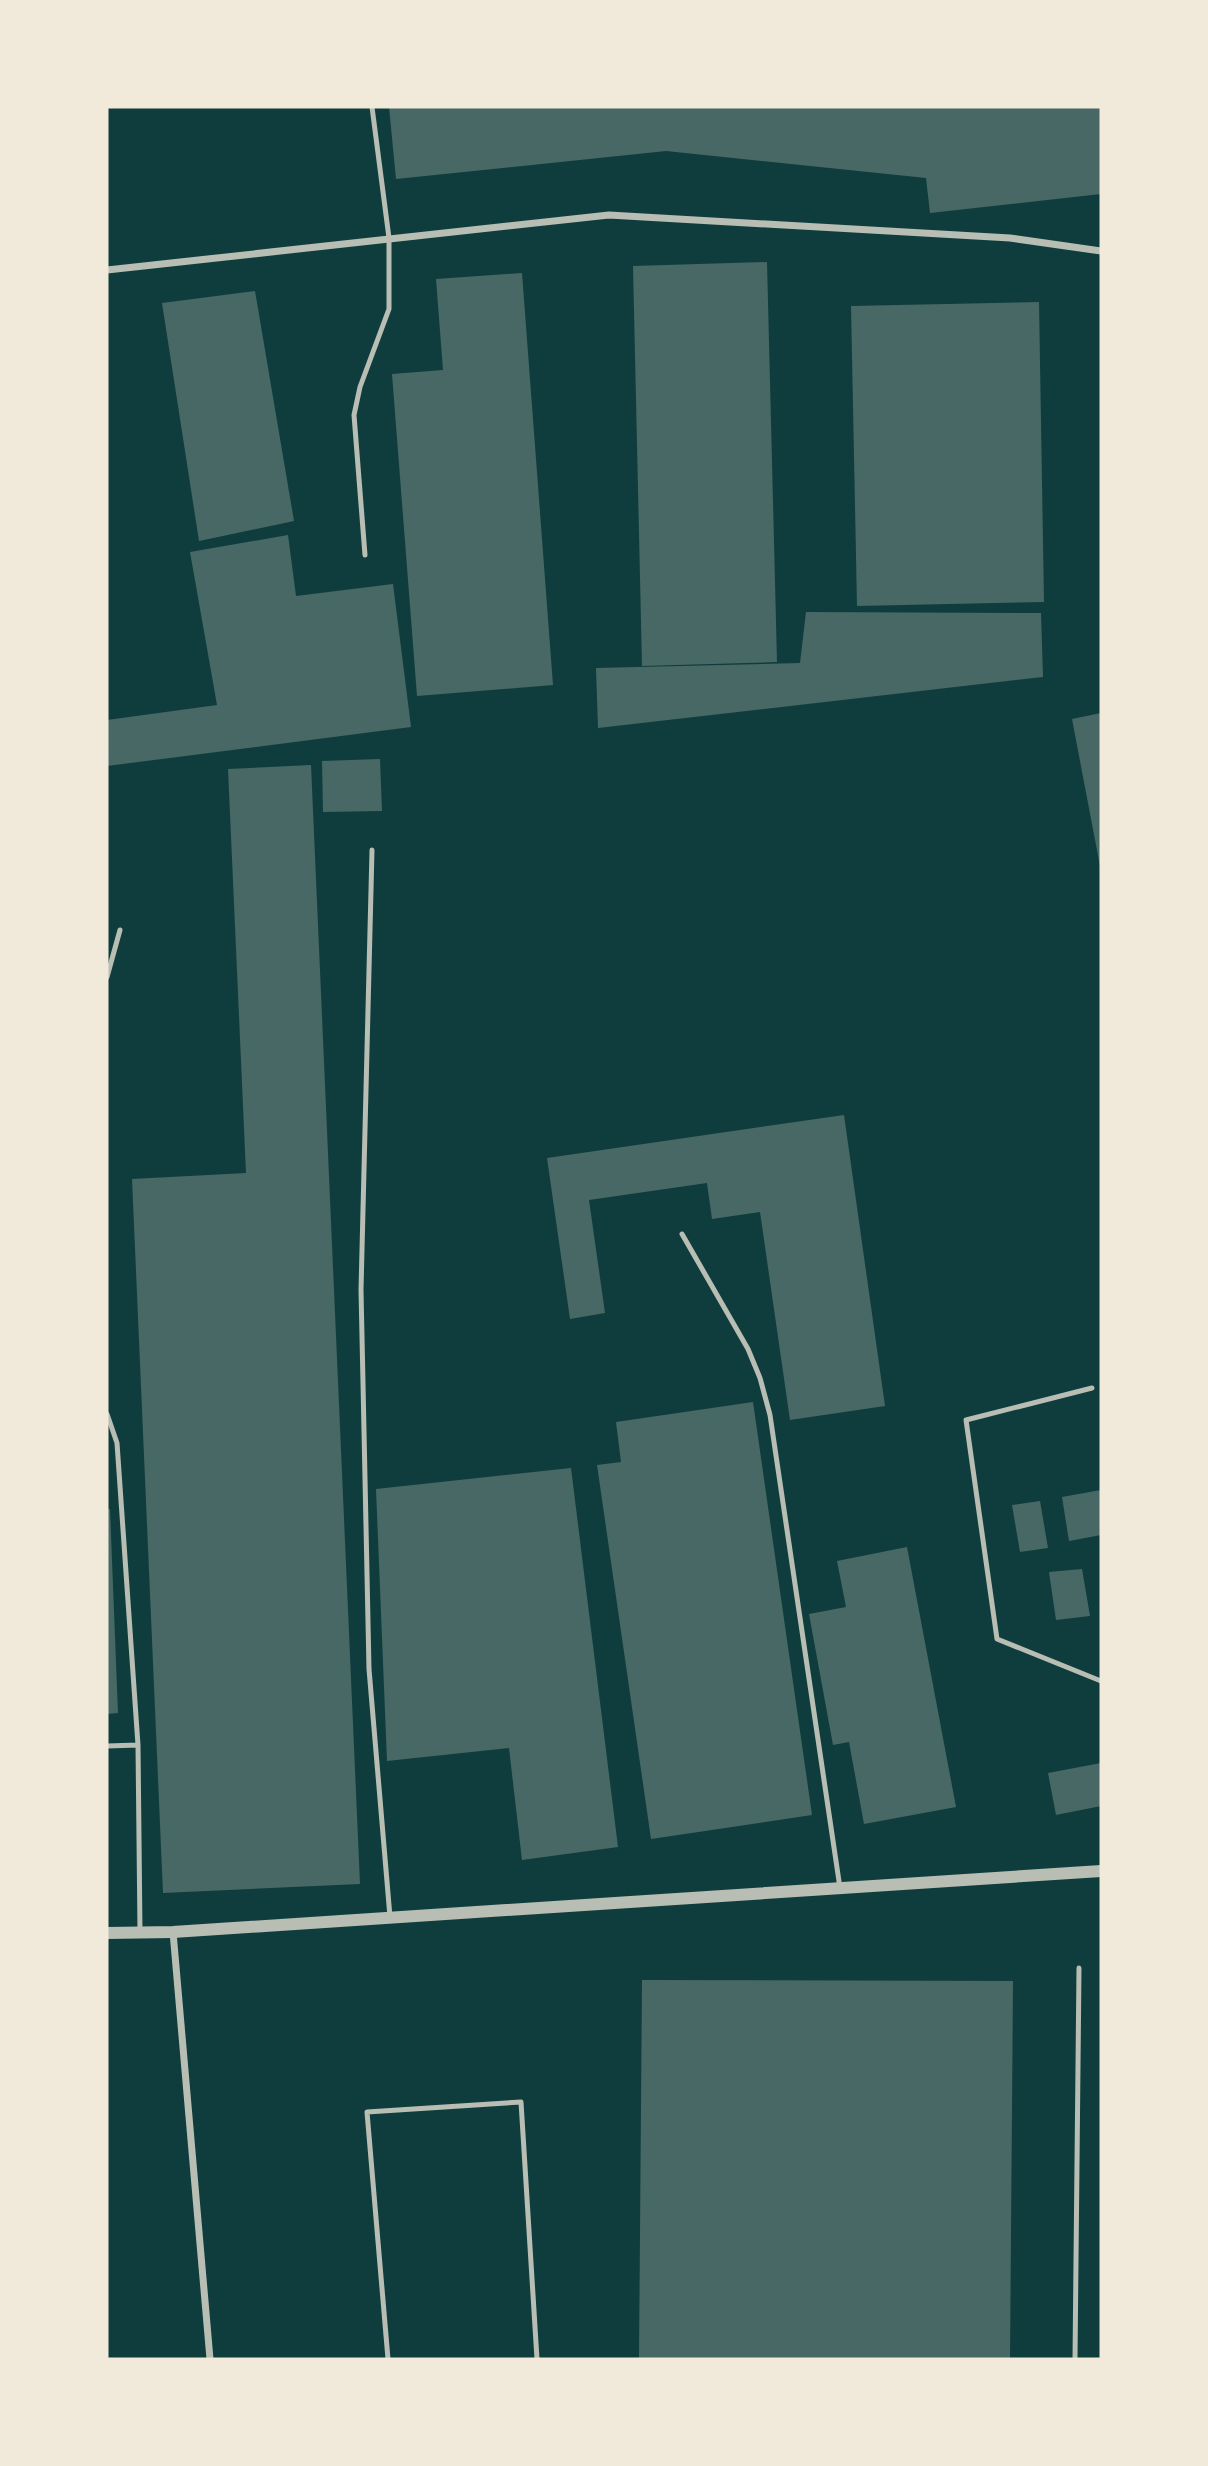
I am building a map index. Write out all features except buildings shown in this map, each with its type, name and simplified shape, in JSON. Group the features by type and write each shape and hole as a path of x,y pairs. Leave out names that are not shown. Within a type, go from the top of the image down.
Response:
{"street":[{"path":"107,270 587,216 624,215 1010,238 1101,251"},
{"path":"107,1933 173,1932 1101,1871"},
{"path":"173,1932 210,2359"}],"lane":[{"path":"365,555 354,415 360,387 389,309 389,238 372,107"},
{"path":"372,850 361,1290 362,1357 369,1669 390,1917"},
{"path":"107,977 120,930"},
{"path":"681,1234 748,1349 771,1415 840,1888"},
{"path":"1092,1388 966,1420 997,1639 1101,1681"},
{"path":"107,1413 117,1443 138,1745 140,1933"},
{"path":"107,1746 138,1745"},
{"path":"1074,2359 1079,1968"},
{"path":"388,2359 367,2112 521,2102 537,2359"}]}
